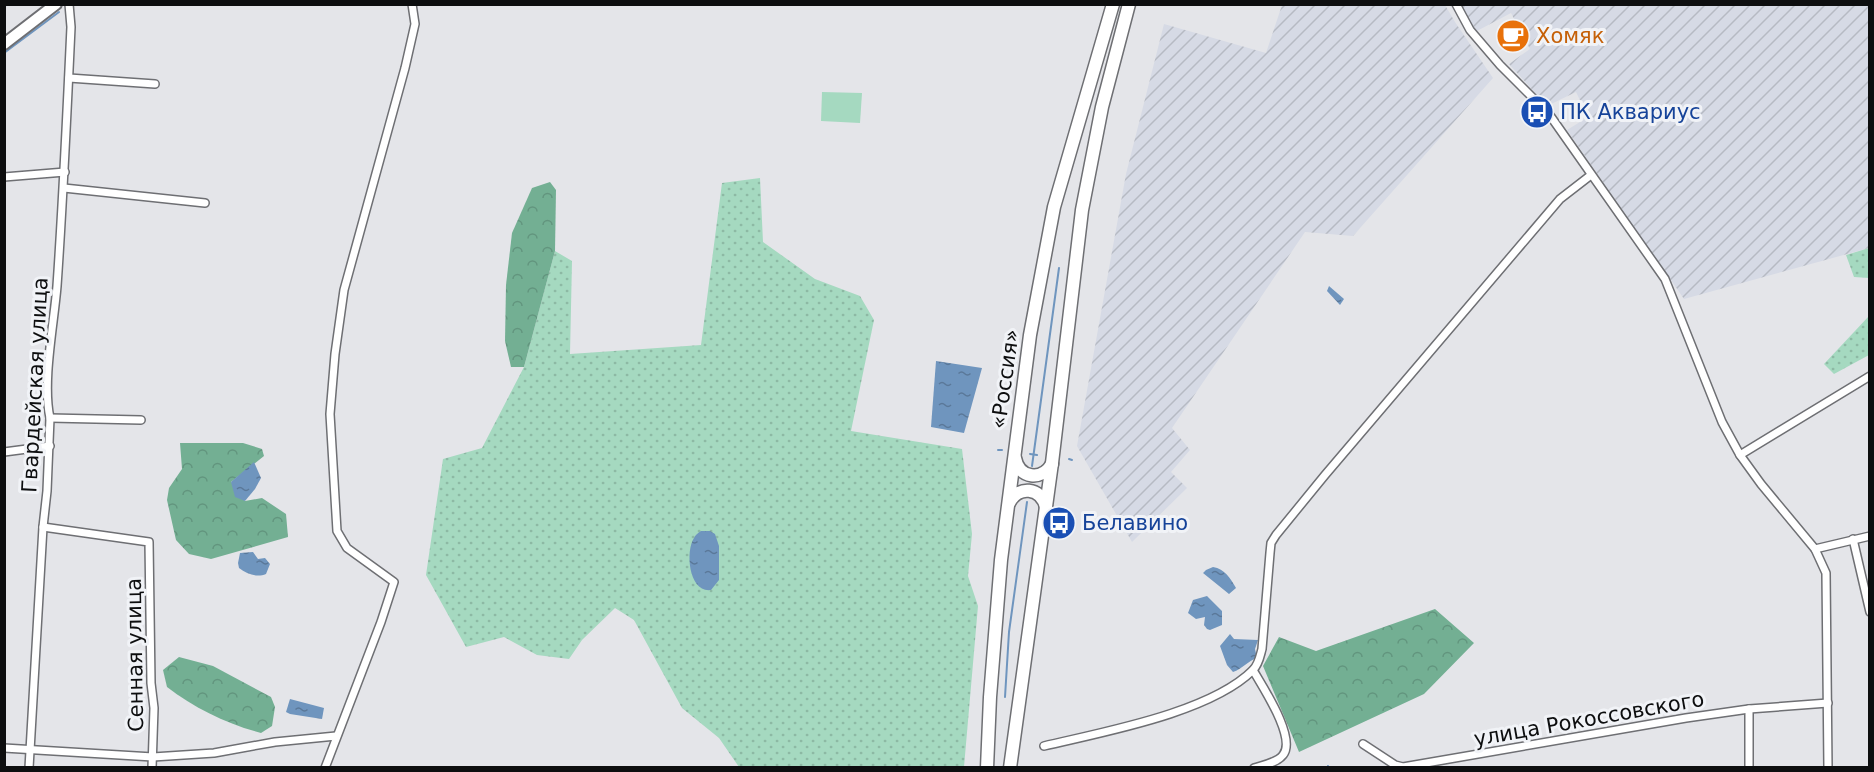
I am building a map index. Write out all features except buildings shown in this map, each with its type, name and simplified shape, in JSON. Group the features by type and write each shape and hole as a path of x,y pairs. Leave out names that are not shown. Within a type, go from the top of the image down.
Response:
{"highway":[{"name":"«Россия»","path":"987,768 994,642 1007,507 1030,335 1054,207 1113,4"},
{"path":"1010,768 1052,464 1082,210 1102,107 1129,4"},
{"path":"1015,454 1019,468 1031,476 1042,474 1052,464"},
{"path":"1007,507 1015,495 1029,490 1040,495 1046,508"}],"street":[{"path":"4,44 56,4"},
{"name":"Гвардейская улица","path":"28,768 50,446 50,418 47,406 50,349 65,172 69,4"},
{"path":"325,768 394,582 347,548 337,531 330,414 334,354 344,290 405,68 415,24 412,4"},
{"path":"1456,4 1470,30 1500,65 1549,114 1665,279 1722,422 1740,454 1761,484 1815,549 1826,573 1828,768"},
{"path":"69,78 155,84"},
{"path":"4,177 65,172"},
{"path":"1044,747 1186,708 1223,692 1253,670 1262,649 1271,543 1276,535 1560,199 1591,175"},
{"path":"64,188 205,203"},
{"path":"1740,454 1869,376"},
{"path":"50,418 141,420"},
{"path":"4,452 50,446"},
{"name":"Сенная улица","path":"43,527 149,542 152,768"},
{"path":"1815,549 1869,536"},
{"path":"1852,539 1869,612"},
{"path":"1253,670 1282,721 1287,745 1284,754 1274,762 1254,768"},
{"name":"улица Рокоссовского","path":"1363,744 1395,765 1403,767 1749,709 1828,703"},
{"path":"1749,709 1749,768"},
{"path":"4,748 153,757 214,753 275,742 336,736"}],"shaded area":[{"path":"1282,5 1445,5 1493,78 1353,236 1305,232 1172,428 1190,450 1171,472 1187,488 1132,542 1077,446 1126,174 1164,24 1266,53"},
{"path":"1460,5 1869,5 1869,248 1684,299 1567,130 1588,117 1576,92 1547,106 1509,64 1530,49 1511,13 1475,32"}],"green space":[{"path":"822,92 862,93 860,123 821,121"},
{"path":"760,178 763,242 815,279 860,296 874,320 851,431 962,449 972,534 968,576 978,606 964,767 739,767 719,738 682,708 634,620 615,608 582,640 569,659 537,655 504,637 466,647 426,575 443,459 482,448 524,367 555,251 572,261 570,354 701,345 722,183"},
{"path":"550,182 556,190 555,251 524,367 511,367 505,341 506,285 512,233 532,188"},
{"path":"1869,248 1869,278 1854,277 1846,255"},
{"path":"1869,316 1869,355 1834,374 1824,364"},
{"path":"180,443 243,443 262,449 264,456 231,482 245,501 262,498 286,514 288,537 211,559 189,554 176,540 167,500 169,488 182,469"},
{"path":"1435,609 1474,643 1424,694 1299,752 1263,666 1279,637 1316,651"},
{"path":"179,657 213,666 271,697 275,707 272,726 261,733 236,725 177,695 167,687 163,670"}],"water":[{"path":"1329,286 1344,299 1340,305 1327,291"},
{"path":"936,361 982,368 964,433 931,427"},
{"path":"254,462 261,478 245,501 235,497 231,482"},
{"path":"701,531 710,531 715,534 719,546 719,580 711,590 698,585 691,570 691,544"},
{"path":"253,552 258,559 265,558 270,564 266,574 252,575 239,568 240,553"},
{"path":"1213,567 1224,572 1236,588 1229,594 1203,573"},
{"path":"1207,596 1222,611 1222,625 1210,630 1204,625 1205,617 1196,619 1188,613 1193,600"},
{"path":"1230,634 1234,639 1258,640 1255,649 1257,658 1233,672 1227,665 1220,646"},
{"path":"290,699 324,708 322,719 286,712"}],"waterway":[{"path":"4,7 7,4"},
{"path":"4,53 59,12"},
{"path":"1032,466 1059,268"},
{"path":"1030,454 1037,455"},
{"path":"1005,697 1009,632 1027,502"}],"place":[{"name":"Хомяк","path":"1513,36"},
{"name":"ПК Аквариус","path":"1537,112"},
{"name":"Белавино","path":"1059,523"}]}
